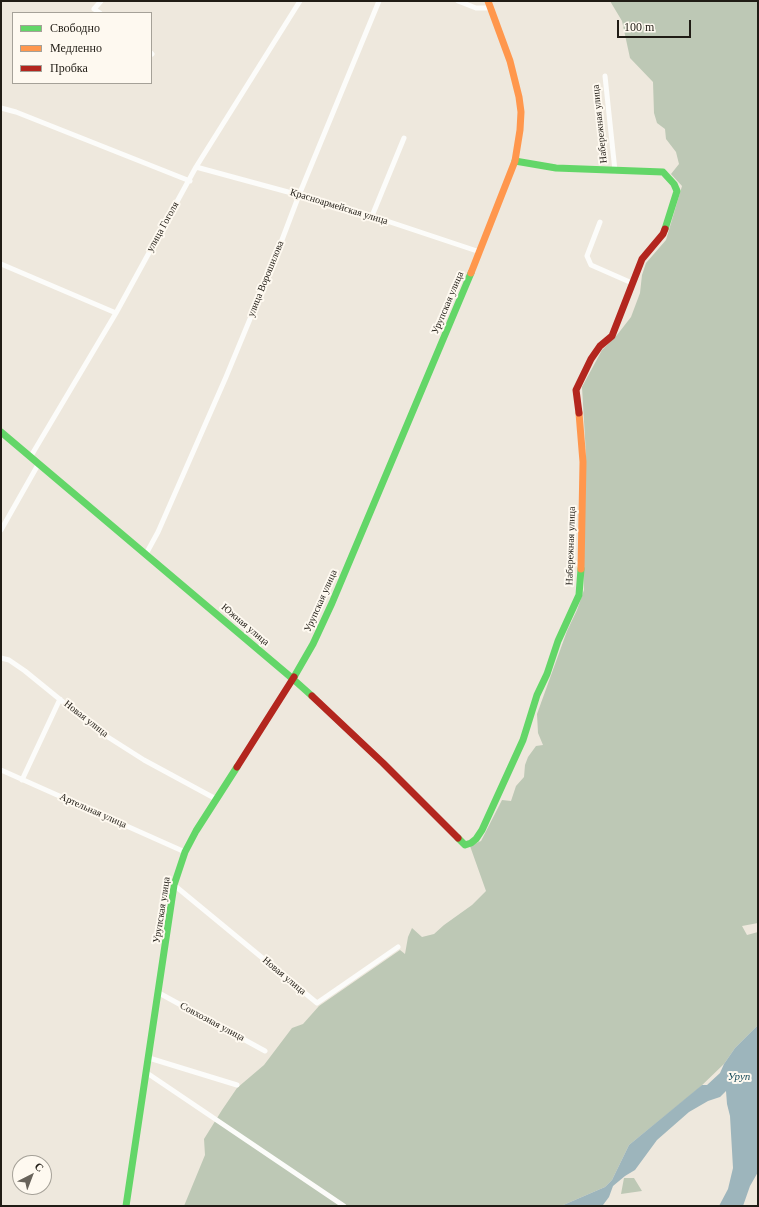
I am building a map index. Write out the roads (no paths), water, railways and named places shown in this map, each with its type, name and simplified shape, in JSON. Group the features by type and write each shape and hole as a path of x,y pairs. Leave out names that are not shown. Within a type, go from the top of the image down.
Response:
{"street":[{"path":"98,12 94,9 101,1"},
{"name":"улица Гоголя","path":"31,456 116,313 190,181 196,167 300,1"},
{"name":"улица Ворошилова","path":"146,554 158,532 226,377 379,1"},
{"path":"458,1 476,8 489,4"},
{"name":"Урупская улица","path":"126,1206 174,885 185,852 196,831 293,679 313,644 332,603 480,252 515,161 520,130 521,112 519,97 510,61 489,4"},
{"name":"Набережная улица","path":"465,845 476,839 482,830 523,740 537,695 547,674 558,641 579,595 581,569 583,462 579,408 576,390 591,359 600,346 612,336 642,259 663,234 677,191 674,184 663,172 616,171 605,76"},
{"path":"1,108 16,112 190,181"},
{"path":"372,216 404,138"},
{"path":"515,161 556,168 616,171"},
{"name":"Красноармейская улица","path":"196,167 372,216 480,252"},
{"path":"600,222 587,256 591,265 632,283"},
{"path":"1,264 116,313"},
{"name":"Южная улица","path":"1,432 293,679 383,763 465,845"},
{"path":"1,530 39,463"},
{"name":"Новая улица","path":"1,658 9,660 100,732 144,760 216,799"},
{"name":"Новая улица","path":"22,780 60,699"},
{"name":"Артельная улица","path":"1,770 185,852"},
{"name":"Новая улица","path":"174,885 317,1003 398,946"},
{"name":"Совхозная улица","path":"159,993 265,1051"},
{"path":"149,1058 237,1084"},
{"path":"147,1073 344,1206"}],"water":[{"name":"Уруп","path":"758,1025 758,1172 750,1186 743,1206 719,1206 728,1189 733,1168 730,1116 726,1091 720,1097 708,1101 689,1112 657,1140 635,1170 613,1186 609,1197 603,1205 561,1206 605,1187 612,1180 629,1145 702,1085 707,1085 720,1073 724,1064 735,1048"}]}
